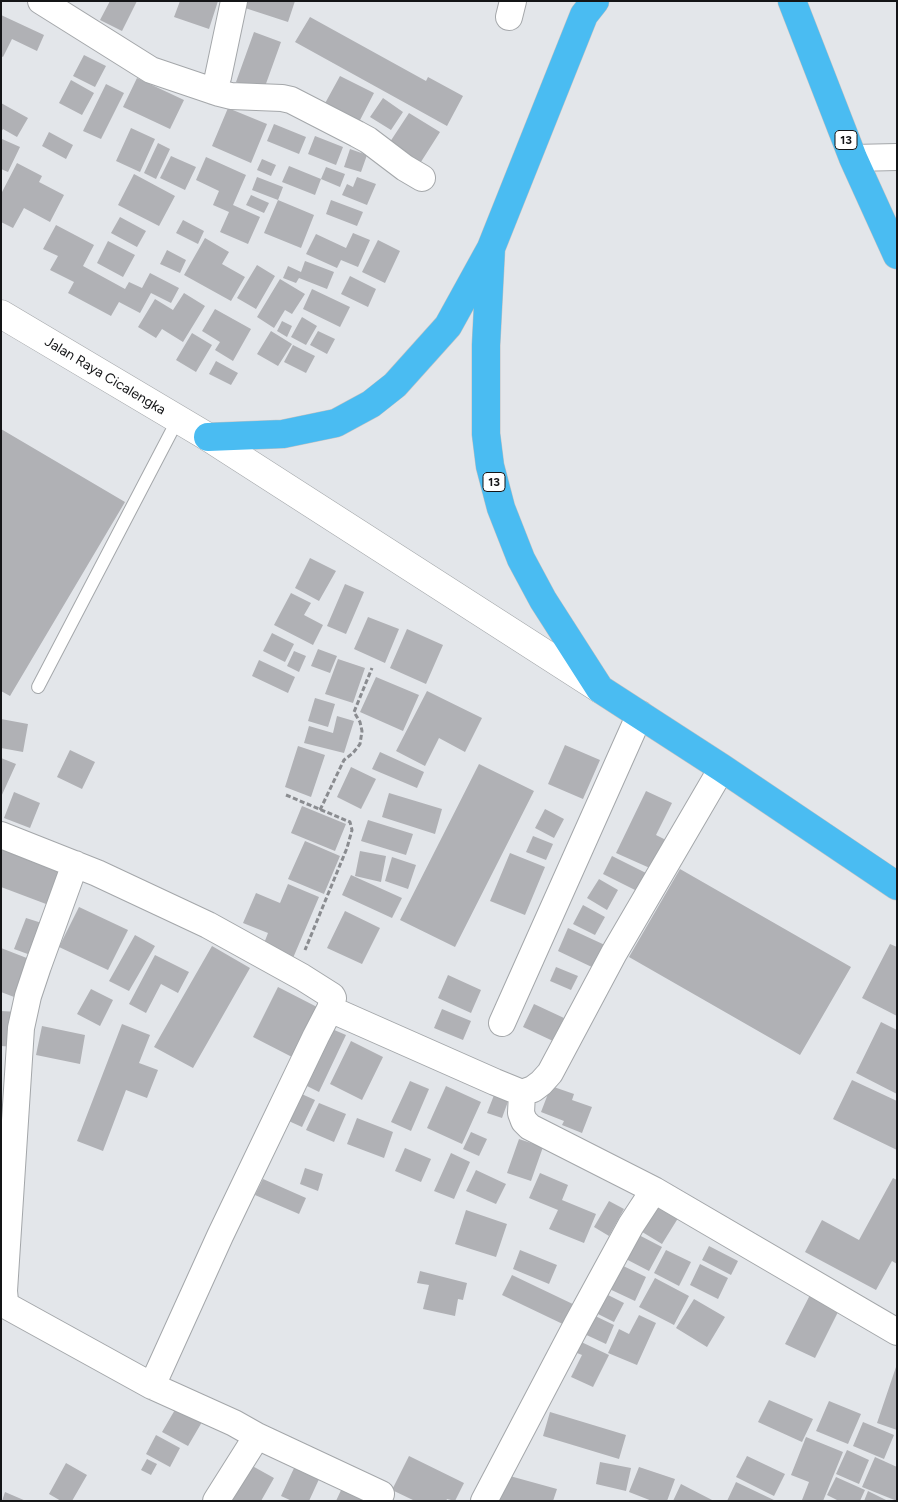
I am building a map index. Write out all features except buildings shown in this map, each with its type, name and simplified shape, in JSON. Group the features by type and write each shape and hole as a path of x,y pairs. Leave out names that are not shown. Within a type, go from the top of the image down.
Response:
{"highway":[{"path":"780,1 797,12"},
{"name":"13","path":"589,6 491,248 486,345 486,434 490,466 501,508 520,559 543,600 600,689 722,768 897,886"},
{"name":"13","path":"797,12 853,158 897,255"},
{"path":"208,437 283,434 336,423 371,404 395,385 448,326 491,248"}],"main road":[{"name":"Jalan Raya Cicalengka","path":"1,314 208,437 600,689"}],"street":[{"path":"41,1 151,70 231,96 291,100 368,140 405,168 422,178"},
{"path":"213,91 218,77 234,1"},
{"path":"853,158 896,160"},
{"path":"502,1023 640,714"},
{"path":"330,1009 522,1093 541,1083 550,1073 614,953 722,768"},
{"path":"1,834 97,872 208,925 332,996 333,1001 330,1009 220,1236 152,1386"},
{"path":"75,864 28,996 21,1028 4,1305 152,1386 234,1423 257,1436 381,1494"},
{"path":"522,1093 521,1113 530,1127 654,1190 897,1332"},
{"path":"484,1501 590,1300 631,1226 654,1190"},
{"path":"216,1501 257,1436"}],"lane":[{"path":"38,688 178,419"}],"path":[{"path":"320,810 344,760 360,744 362,731 354,709 372,668"},
{"path":"286,795 350,822 352,830 348,848 295,974"}]}
